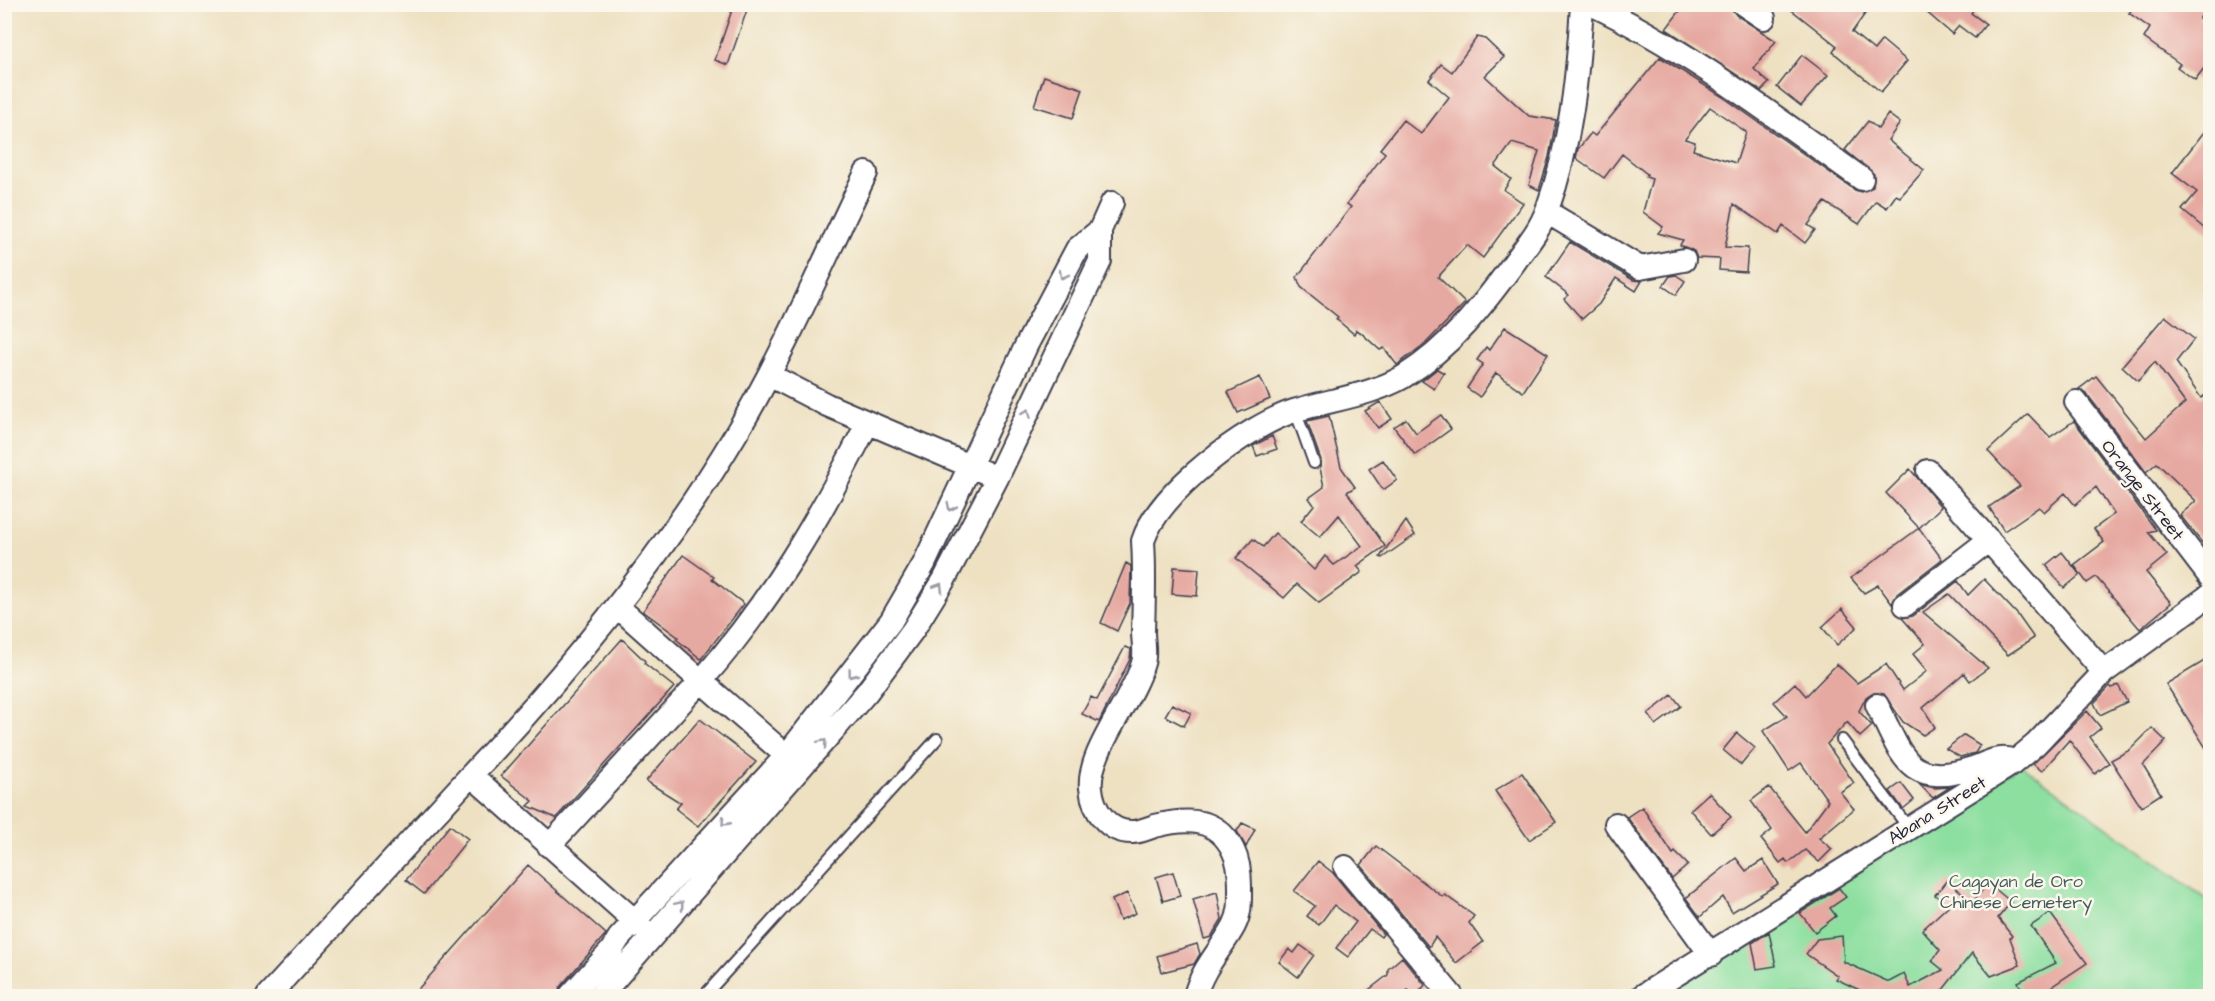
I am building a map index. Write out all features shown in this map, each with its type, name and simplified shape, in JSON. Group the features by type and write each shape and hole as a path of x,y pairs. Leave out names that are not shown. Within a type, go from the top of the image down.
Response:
{"street":[{"path":"1195,996 1198,983 1213,956 1235,925 1240,907 1240,876 1234,852 1220,830 1200,822 1161,825 1136,833 1113,825 1101,818 1094,806 1090,773 1103,742 1123,710 1144,657 1143,541 1153,516 1212,459 1249,432 1295,410 1401,378 1465,326 1485,302 1547,212 1561,167 1578,74 1582,4"},
{"path":"1591,4 1663,43 1713,74 1862,179"},
{"path":"1743,4 1764,18"},
{"path":"268,996 471,775 618,607 702,491 769,375 866,172"},
{"path":"570,996 634,921 794,761 867,692 913,630 944,580 997,478 1100,261 1100,230 1112,203"},
{"path":"1547,212 1640,268 1684,260"},
{"path":"600,996 652,937 794,761 891,621 924,564 1026,346 1077,249 1100,230"},
{"path":"769,375 867,424 997,478"},
{"name":"Orange Street","path":"2076,402 2211,577"},
{"path":"549,846 737,641 786,573 827,502 867,424"},
{"path":"1928,471 2104,672"},
{"path":"1905,604 1989,540"},
{"name":"Abana Street","path":"1642,996 1711,955 2016,760 2036,744 2104,672 2211,595"},
{"path":"618,607 794,761"},
{"path":"891,621 913,630"},
{"path":"1877,705 1899,749 1923,774 1935,776 1958,772 1996,758 2016,760"},
{"path":"471,775 652,937"},
{"path":"1616,824 1711,955"},
{"path":"1345,867 1452,996"}],"lane":[{"path":"1295,410 1314,463"},
{"path":"704,996 937,739"},
{"path":"1842,740 1908,827"}],"green space":[{"name":"Cagayan de Oro Chinese Cemetery","path":"2022,765 2210,902 2210,996 1650,996"}],"building":[{"path":"734,4 749,4 728,65 715,60"},
{"path":"1685,4 1730,4 1736,15 1776,41 1754,69 1769,83 1761,91 1666,29"},
{"path":"1784,4 1872,4 1852,32 1874,50 1882,40 1907,61 1881,92 1833,52 1837,46"},
{"path":"1917,4 1977,4 1971,13 1986,24 1975,38 1959,26 1952,34"},
{"path":"2136,4 2210,4 2199,19 2211,27 2211,59 2195,80 2177,67 2180,64 2144,38 2150,28 2129,13"},
{"path":"1477,37 1485,39 1504,57 1485,76 1529,116 1556,120 1549,157 1539,190 1529,185 1539,151 1512,143 1495,166 1511,179 1504,190 1523,203 1483,258 1467,245 1438,277 1465,303 1427,342 1397,365 1384,348 1380,350 1360,332 1356,330 1354,334 1336,319 1338,317 1301,287 1297,277 1351,207 1347,204 1385,153 1380,149 1403,120 1421,134 1449,97 1429,80 1441,64 1452,72"},
{"path":"1802,55 1828,75 1801,106 1777,87"},
{"path":"1660,57 1723,97 1855,190 1861,192 1873,187 1874,174 1845,150 1868,121 1878,129 1888,114 1900,123 1888,140 1924,170 1900,197 1896,195 1887,208 1876,201 1859,224 1825,202 1808,225 1815,230 1805,243 1783,226 1778,234 1734,204 1725,247 1748,248 1746,272 1719,270 1720,259 1697,258 1694,251 1680,245 1683,240 1658,233 1663,227 1643,212 1652,179 1646,177 1647,174 1622,154 1604,178 1576,158 1578,149 1591,133 1595,136","holes":["1710,107 1746,132 1736,163 1693,150 1695,142 1685,139"]},
{"path":"1044,76 1083,89 1073,118 1034,106"},
{"path":"2211,123 2211,234 2182,210 2197,192 2172,173"},
{"path":"1570,242 1633,280 1642,281 1636,291 1616,278 1599,304 1582,319 1564,299 1569,295 1546,277"},
{"path":"1676,275 1685,281 1676,295 1663,286 1670,276"},
{"path":"2165,316 2194,339 2176,362 2201,398 2211,391 2211,554 2180,515 2196,501 2157,463 2146,472 2087,394 2079,389 2096,376 2146,438 2185,403 2155,362 2138,381 2122,366"},
{"path":"1505,327 1548,354 1523,392 1496,373 1480,397 1467,388 1483,364 1477,360 1486,347 1489,350"},
{"path":"1437,369 1444,373 1434,389 1422,381"},
{"path":"1260,377 1270,399 1238,413 1228,392"},
{"path":"1380,402 1392,419 1378,428 1365,411"},
{"path":"2028,414 2050,437 2074,421 2156,530 2148,532 2167,555 2146,572 2171,603 2140,629 2096,577 2087,583 2074,565 2104,542 2094,529 2114,514 2096,487 2075,505 2065,493 2044,512 2039,507 2004,531 1989,507 2020,486 1988,451"},
{"path":"1441,415 1451,429 1415,455 1394,427 1406,419 1416,433"},
{"path":"1329,416 1341,467 1355,487 1347,492 1385,546 1357,566 1362,572 1319,603 1297,584 1284,598 1236,558 1253,539 1263,547 1275,533 1314,570 1325,556 1334,565 1362,546 1339,515 1320,537 1301,521 1314,505 1309,498 1324,487 1320,468 1321,460 1307,421"},
{"path":"1272,436 1277,449 1257,456 1253,446"},
{"path":"1383,460 1397,480 1383,490 1369,469"},
{"path":"1910,469 1941,507 1919,528 1886,493"},
{"path":"1406,521 1415,535 1382,558 1380,557"},
{"path":"1919,528 1942,559 1897,594 1892,604 1878,585 1864,593 1851,578"},
{"path":"2062,552 2080,575 2064,588 2046,565"},
{"path":"683,555 714,577 712,579 744,604 701,659 676,639 678,637 643,611"},
{"path":"1126,563 1131,566 1130,603 1117,631 1101,623"},
{"path":"1174,567 1199,569 1197,596 1172,594"},
{"path":"1984,579 2017,614 2034,638 2008,655 1949,594 1923,612 1988,668 1970,681 1964,673 1923,708 1935,727 1923,735 1903,722 1884,694 1872,693 1866,697 1859,711 1872,726 1860,737 1847,722 1827,744 1854,783 1840,792 1854,809 1819,838 1832,849 1819,862 1805,850 1788,863 1785,859 1780,863 1761,839 1772,830 1751,801 1769,787 1805,832 1828,801 1801,763 1789,771 1763,731 1787,716 1774,702 1795,683 1806,696 1837,664 1857,683 1886,664 1903,690 1927,671 1913,654 1925,644 1902,618 1913,616 1958,581 1968,595"},
{"path":"1842,609 1857,627 1837,645 1822,627"},
{"path":"622,639 645,661 644,663 674,687 556,818 528,806 533,801 501,776"},
{"path":"1125,647 1131,649 1130,659 1099,722 1082,714 1091,697 1097,700"},
{"path":"2211,657 2211,756 2166,684"},
{"path":"2118,685 2127,702 2100,715 2094,703 2110,686 2112,688"},
{"path":"1672,695 1681,706 1656,725 1648,714"},
{"path":"1172,704 1191,713 1184,726 1165,716"},
{"path":"2087,711 2101,728 2090,737 2109,763 2095,774 2069,740 2042,771 2033,764"},
{"path":"700,719 756,762 698,826 676,809 681,803 646,781"},
{"path":"2152,728 2166,741 2143,765 2161,794 2141,807 2111,760 2130,750"},
{"path":"1737,733 1755,748 1741,765 1723,750"},
{"path":"1964,735 1980,745 1975,753 1960,757 1946,749"},
{"path":"1522,773 1556,822 1529,840 1495,791"},
{"path":"1901,783 1914,800 1903,809 1890,791"},
{"path":"1919,784 1934,788 1950,787 1933,798"},
{"path":"1709,793 1731,817 1711,834 1690,810"},
{"path":"1642,807 1673,854 1675,852 1688,865 1672,879 1627,817"},
{"path":"1242,823 1255,829 1246,847 1237,831"},
{"path":"450,825 468,839 424,894 406,880"},
{"path":"1376,846 1443,897 1445,895 1474,916 1469,923 1483,942 1456,963 1435,937 1429,947 1361,865"},
{"path":"1736,858 1746,871 1763,860 1778,884 1732,912 1723,897 1700,917 1686,898"},
{"path":"1318,861 1333,873 1383,934 1381,937 1370,929 1348,957 1336,948 1356,922 1334,905 1319,925 1307,916 1315,906 1294,891"},
{"path":"528,865 606,934 560,987 557,996 412,996"},
{"path":"1173,872 1180,896 1163,901 1156,877"},
{"path":"1947,880 1973,902 1988,883 2011,902 1998,918 2012,936 2010,938 2020,965 1991,976 1972,953 1938,996 1862,996 1868,994 1836,979 1838,976 1806,954 1817,939 1842,936 1844,962 1889,982 1904,974 1910,987 1943,970 1932,961 1940,950 1922,930 1948,906 1935,895"},
{"path":"1839,888 1846,897 1830,908 1836,916 1815,932 1800,913"},
{"path":"1217,892 1222,919 1211,937 1204,939 1193,899"},
{"path":"1127,893 1136,913 1120,920 1112,900"},
{"path":"2050,913 2087,963 2048,989 2052,996 2025,996 2018,982 2056,963 2031,926"},
{"path":"1769,932 1776,966 1757,969 1752,943"},
{"path":"1197,944 1200,954 1194,964 1162,972 1157,956"},
{"path":"1300,945 1314,955 1298,977 1279,962 1289,949 1294,953"},
{"path":"1402,957 1425,985 1416,996 1408,990 1400,996 1361,996 1388,975 1388,969"}]}
